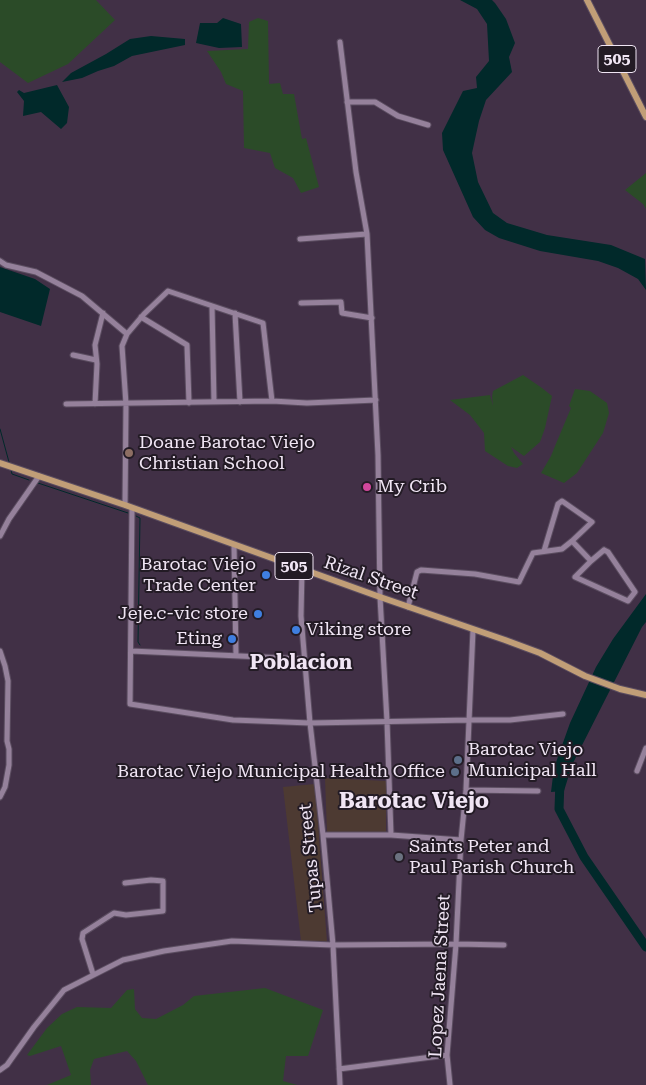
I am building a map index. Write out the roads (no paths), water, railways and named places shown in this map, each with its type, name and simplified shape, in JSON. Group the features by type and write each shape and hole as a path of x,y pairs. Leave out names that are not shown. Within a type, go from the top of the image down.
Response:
{"main road":[{"name":"505","path":"587,0 646,117"},
{"name":"Rizal Street","path":"0,463 125,505 540,654 585,676 620,689 646,695"}],"street":[{"path":"340,42 356,172 368,234 378,455 380,597 391,835"},
{"path":"347,102 375,102 398,116 428,125"},
{"path":"300,239 368,234"},
{"path":"0,261 6,265 36,272 82,296 127,334"},
{"path":"125,505 126,404 122,346 127,334 141,317 168,291 263,323 272,401"},
{"path":"301,302 342,302 342,313 372,318"},
{"path":"212,306 214,402"},
{"path":"95,404 96,345 103,313"},
{"path":"235,313 240,402"},
{"path":"141,317 187,345 188,403"},
{"path":"73,355 96,360"},
{"path":"66,404 272,401 307,403 376,400"},
{"path":"0,536 9,518 39,476"},
{"path":"408,607 417,572 421,570 475,574 519,582 533,553 562,549 592,522 562,501 558,504 544,551"},
{"path":"132,508 130,704 233,720 310,723 510,720 564,714"},
{"path":"572,541 591,561"},
{"path":"234,545 236,655"},
{"path":"604,550 608,552 636,592 628,601 575,577 591,561 604,550"},
{"name":"Tupas Street","path":"302,569 302,616 305,659 333,945 340,1085"},
{"name":"Lopez Jaena Street","path":"450,1085 447,1055 466,790 473,630"},
{"path":"131,650 305,659"},
{"path":"0,651 8,681 7,741 9,765 5,787 0,797"},
{"path":"637,771 646,748"},
{"path":"466,790 538,791"},
{"path":"323,835 391,835 461,840"},
{"path":"93,974 82,939 83,933 114,913 126,915 163,911 163,881 151,880 125,883"},
{"path":"0,1070 7,1065 64,990 123,960 164,951 232,941 333,945 504,945"},
{"path":"339,1069 447,1055"}],"waterway":[{"path":"0,429 9,462"},
{"path":"11,470 12,474 29,480"},
{"path":"38,483 128,513"},
{"path":"136,516 140,518 138,642 140,645"},
{"path":"560,780 559,809 584,857 646,947"}],"place":[{"name":"Doane Barotac Viejo Christian School","path":"129,453"},
{"name":"My Crib","path":"367,487"},
{"name":"Barotac Viejo Trade Center","path":"266,575"},
{"name":"Jeje.c-vic store","path":"258,614"},
{"name":"Viking store","path":"296,630"},
{"name":"Eting","path":"232,639"},
{"name":"Barotac Viejo Municipal Hall","path":"458,760"},
{"name":"Barotac Viejo Municipal Health Office","path":"455,772"},
{"name":"Saints Peter and Paul Parish Church","path":"399,857"}],"district":[{"name":"Poblacion","path":"301,663"},
{"name":"Barotac Viejo","path":"414,802"}]}
